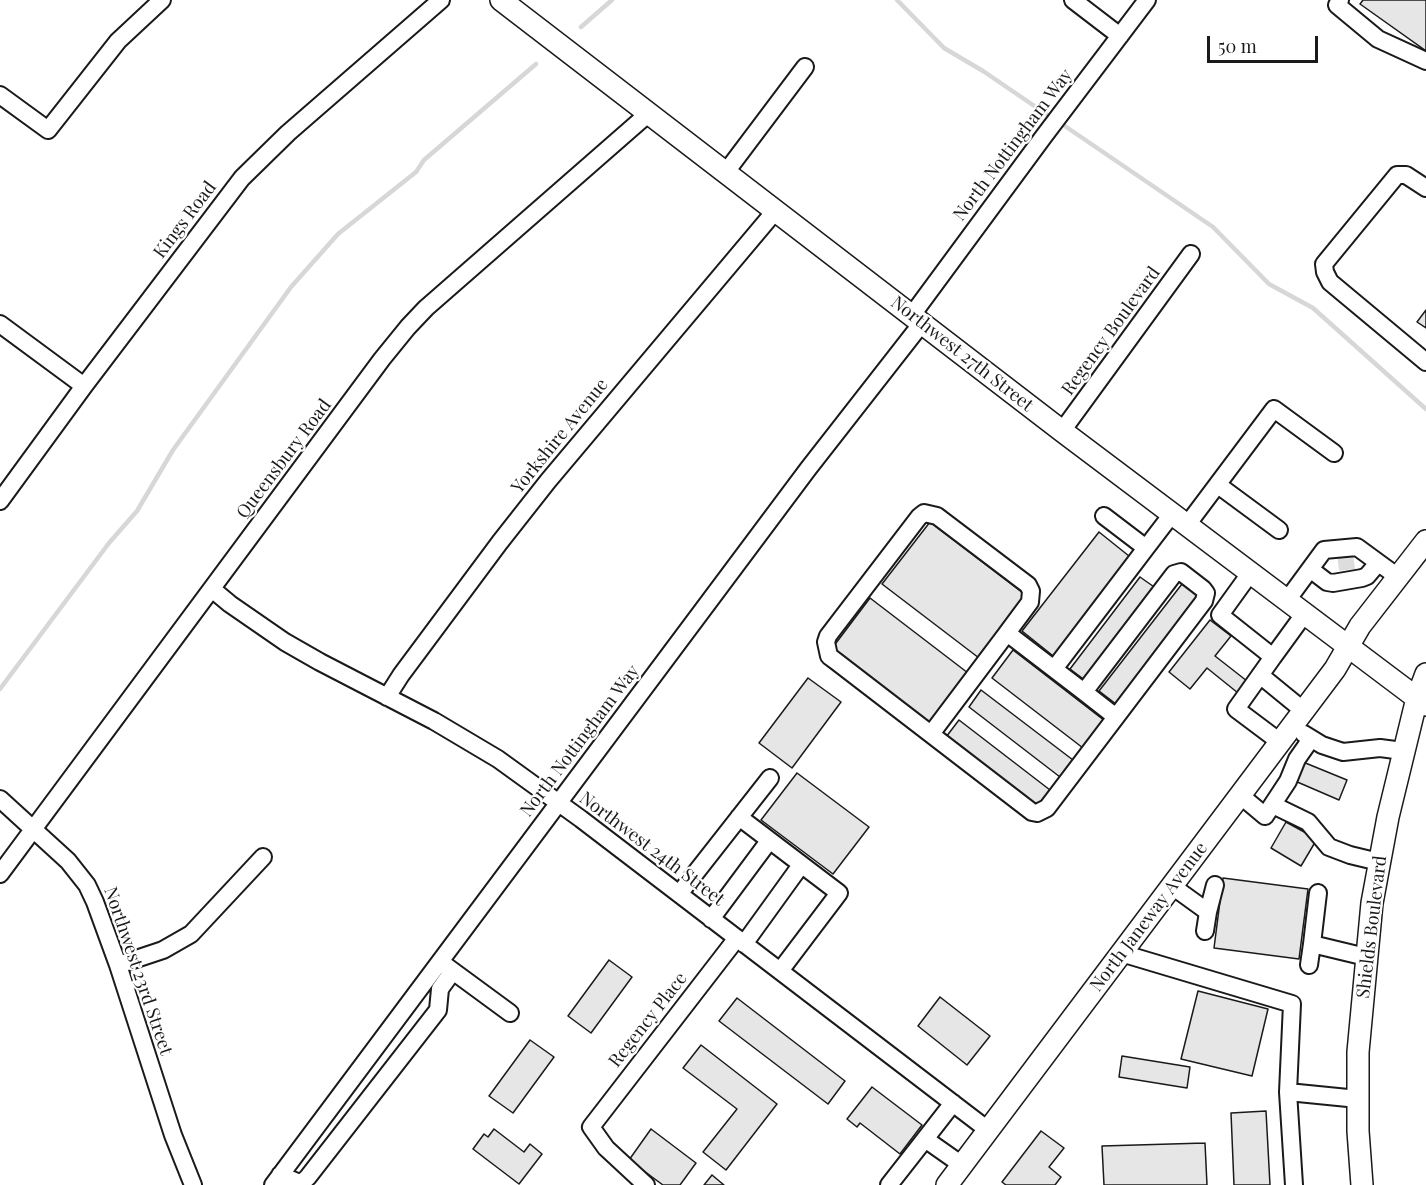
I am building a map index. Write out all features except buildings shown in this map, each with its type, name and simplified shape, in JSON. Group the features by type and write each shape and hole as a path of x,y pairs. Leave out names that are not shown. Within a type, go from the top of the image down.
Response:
{"main road":[{"name":"Northwest 27th Street","path":"501,0 1062,431 1422,701"},
{"name":"North Janeway Avenue","path":"947,1185 1299,718 1335,669 1360,626 1426,541"},
{"name":"Shields Boulevard","path":"1362,1185 1358,1052 1372,903 1403,751 1422,701 1426,674"}],"street":[{"path":"0,95 48,130 118,41 162,0"},
{"name":"Kings Road","path":"0,501 223,202 257,161 441,0"},
{"path":"1073,0 1120,36"},
{"name":"North Nottingham Way","path":"277,1180 363,1066 447,967 558,803 808,469 917,319 1059,115 1147,0"},
{"path":"1340,0 1337,5 1378,39 1426,61"},
{"path":"726,172 805,67"},
{"name":"Queensbury Road","path":"0,873 382,359 414,321 649,113"},
{"path":"1426,188 1406,175 1397,175 1324,264 1325,273 1330,282 1426,362"},
{"name":"Yorkshire Avenue","path":"387,697 500,542 548,481 776,210"},
{"name":"Regency Boulevard","path":"1062,431 1191,254"},
{"path":"0,324 84,386"},
{"path":"1054,669 1146,548 1218,485 1274,409 1334,453"},
{"path":"1218,485 1279,530"},
{"path":"931,734 1030,602 1031,591 1028,585 937,516 924,513 884,562 826,642 829,656 1032,812 1037,813 1047,808 1204,601 1206,593 1203,589 1181,572 1174,574 1084,692"},
{"path":"1104,516 1146,548"},
{"path":"1310,569 1327,582 1333,583 1357,547 1398,578"},
{"path":"1288,599 1324,550 1367,576 1377,563"},
{"path":"1251,572 1220,615 1273,657"},
{"name":"Northwest 24th Street","path":"212,589 285,642 470,741 558,803 988,1130"},
{"path":"1280,742 1236,709 1305,613"},
{"path":"1007,633 1116,717"},
{"path":"1260,675 1299,718 1311,739 1322,745 1343,752 1380,748 1403,751"},
{"path":"1240,795 1265,816 1311,739"},
{"path":"679,894 771,777"},
{"name":"Northwest 23rd Street","path":"0,799 68,861 87,885 118,965 173,1135 194,1185"},
{"path":"1273,806 1308,822 1329,847 1379,862"},
{"path":"739,818 838,893 780,971"},
{"path":"711,919 770,841"},
{"path":"118,965 163,951 191,934 263,858"},
{"name":"Regency Place","path":"646,1185 610,1152 591,1127 801,865"},
{"path":"1205,931 1215,885"},
{"path":"1172,886 1208,912"},
{"path":"1309,965 1318,893"},
{"path":"1312,944 1366,957"},
{"path":"1121,953 1292,1004 1288,1092 1294,1185"},
{"path":"277,1180 303,1182 308,1177 438,1010 440,989 447,967 510,1013"},
{"path":"363,1066 383,1080"},
{"path":"1288,1092 1358,1099"},
{"path":"889,1185 953,1102"},
{"path":"925,1139 962,1165"}],"waterway":[{"path":"581,27 612,0"},
{"path":"897,0 944,48 983,71 1052,118"},
{"path":"0,689 109,543 137,511 173,450 291,287 338,234 416,172 424,160 536,64"},
{"path":"1059,122 1213,227 1269,284 1313,308 1426,409"}],"tunnel":[{"path":"1345,554 1347,570"}]}
